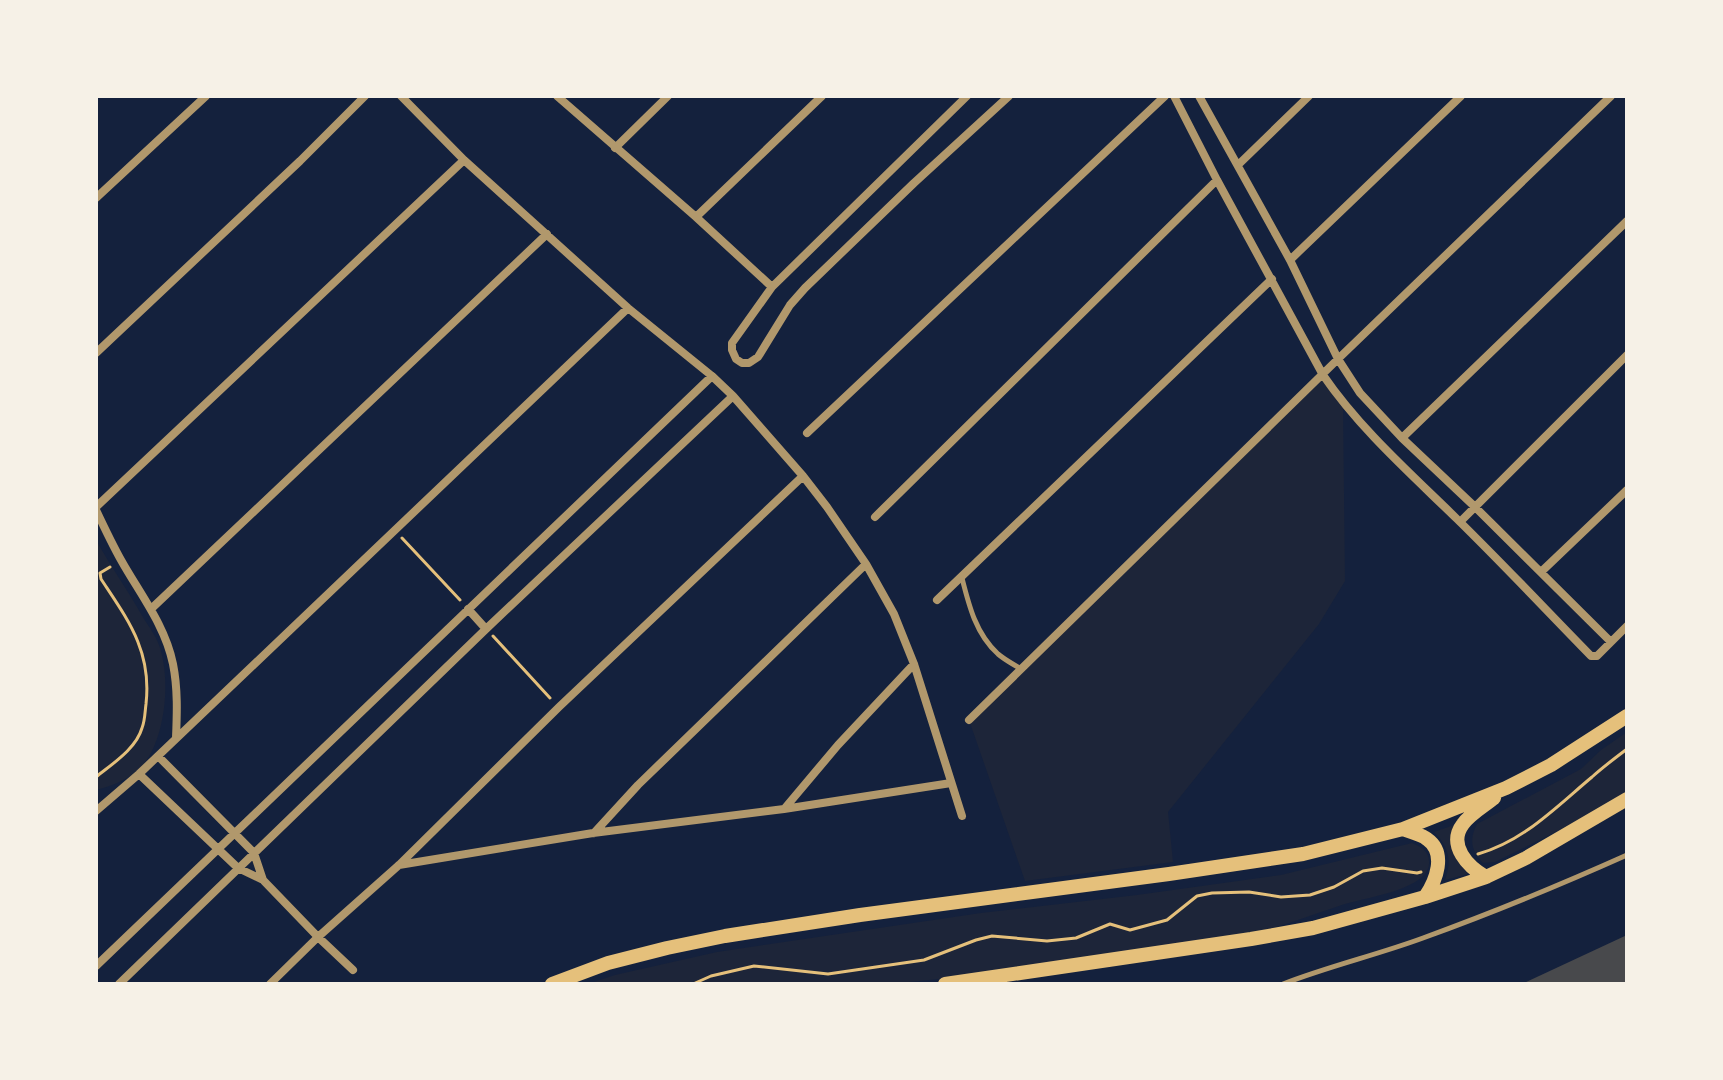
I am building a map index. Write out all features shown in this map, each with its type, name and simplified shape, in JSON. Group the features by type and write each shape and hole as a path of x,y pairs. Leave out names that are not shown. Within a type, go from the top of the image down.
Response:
{"main road":[{"path":"552,984 608,963 725,936 1303,854 1403,829 1506,788 1551,765 1627,716"},
{"path":"1486,877 1473,870 1463,858 1456,841 1462,824 1506,788"},
{"path":"945,984 1313,928 1486,877 1526,858 1627,799"},
{"path":"1403,829 1428,839 1436,850 1439,867 1434,884 1425,897"}],"street":[{"path":"96,198 206,96"},
{"path":"96,353 365,96"},
{"path":"401,96 464,160 628,308 712,376 803,476 866,564 894,614 914,664 962,816"},
{"path":"557,96 772,287"},
{"path":"615,148 668,96"},
{"path":"696,217 822,96"},
{"path":"967,96 772,287 732,343 732,354 736,359 749,363 758,357 790,305 805,288 1009,96"},
{"path":"807,433 1165,96"},
{"path":"1174,96 1335,393 1383,448 1591,656 1595,656 1627,626"},
{"path":"1199,96 1290,260 1338,359 1360,393 1611,642"},
{"path":"1238,165 1309,96"},
{"path":"1290,260 1461,96"},
{"path":"969,720 1611,96"},
{"path":"176,738 176,686 166,639 121,560 96,508 464,160"},
{"path":"875,517 1217,180"},
{"path":"1402,438 1627,221"},
{"path":"151,609 547,234"},
{"path":"937,600 1272,279"},
{"path":"98,807 139,774 628,308"},
{"path":"1460,522 1627,355"},
{"path":"96,966 712,376"},
{"path":"119,984 486,629 733,396"},
{"path":"270,984 399,865 559,707 803,476"},
{"path":"1541,572 1627,490"},
{"path":"593,833 638,785 866,564"},
{"path":"468,609 486,629"},
{"path":"784,809 838,745 914,664"},
{"path":"158,756 254,853 263,880"},
{"path":"139,774 238,868 263,880 353,970"},
{"path":"399,865 593,833 784,809 951,783"}],"lane":[{"path":"961,577 970,611 980,632 998,654 1021,669"},
{"path":"1283,984 1420,939 1529,898 1627,855"}],"path":[{"path":"395,531 468,609"},
{"path":"96,777 130,748 142,729 148,686 141,646 126,616 101,579 100,573 121,560"},
{"path":"486,629 559,707"},
{"path":"1463,858 1483,853 1522,835 1627,749"},
{"path":"693,984 711,976 754,966 828,974 924,960 992,936 1047,941 1076,938 1110,924 1130,930 1167,920 1197,896 1249,892 1281,897 1310,895 1334,887 1363,871 1382,868 1417,873 1439,867"}],"shaded area":[{"path":"1323,375 1343,403 1345,581 1319,624 1168,812 1173,862 1025,881 969,720"},
{"path":"96,540 158,642 163,658 165,690 162,723 144,764 122,781 96,790"},
{"path":"1627,732 1627,793 1495,862 1483,863 1472,840 1477,824 1581,769"},
{"path":"1454,825 1454,851 1468,874 1445,880 1448,854 1434,832"},
{"path":"1412,843 1425,850 1429,860 1425,873 1417,881 1391,892 1256,932 890,984 588,984 717,952 981,913 1281,875"}],"building":[{"path":"1627,935 1627,984 1522,984"}]}
